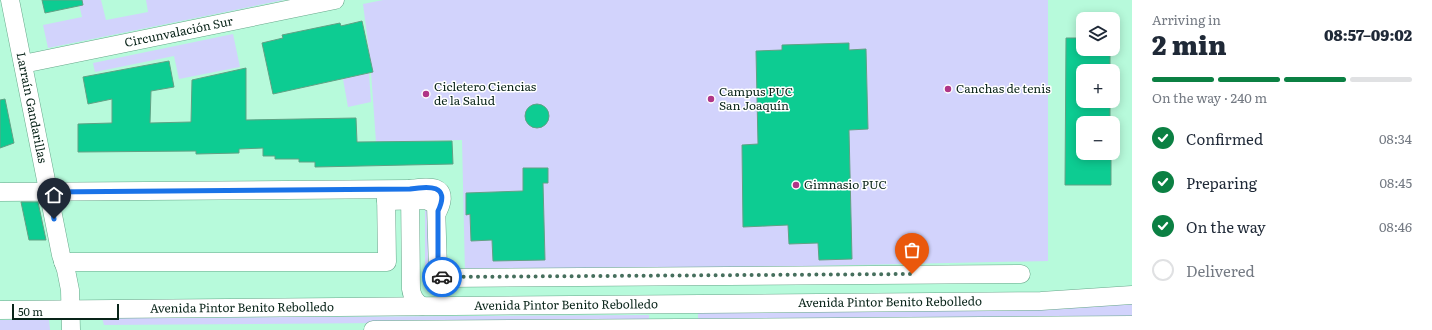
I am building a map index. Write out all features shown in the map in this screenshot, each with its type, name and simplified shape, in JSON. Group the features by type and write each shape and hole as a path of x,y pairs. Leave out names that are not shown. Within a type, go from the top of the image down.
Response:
{"street":[{"name":"Larraín Gandarillas","path":"10,0 63,262 68,279 71,330"},
{"name":"Circunvalación Sur","path":"23,64 334,0"},
{"path":"0,192 322,190 386,195 410,194 432,202 436,205 438,211 438,269 440,275 445,278 1021,274"},
{"path":"410,194 411,288 412,296 417,303 422,306"},
{"path":"63,262 387,262 386,195"},
{"name":"Avenida Pintor Benito Rebolledo","path":"0,310 1047,301 1132,295"},
{"path":"671,305 671,329"},
{"name":"Avenida Pintor Benito Rebolledo","path":"373,330 1071,328 1132,325"}],"shaded area":[{"path":"78,0 101,0 106,20 148,12 146,0 284,0 48,48 43,25 82,17"},
{"name":"Campus PUC San Joaquín","path":"383,0 1048,0 1048,261 465,273 462,140 376,142 370,58 363,4"},
{"path":"233,34 240,67 179,79 174,56 95,72 93,63"},
{"path":"369,73 371,102 348,107 343,79"},
{"path":"427,206 433,270 425,270 425,209"},
{"path":"1132,304 1132,319 698,321 698,311"},
{"path":"649,315 649,321 104,325 102,318"},
{"path":"0,320 49,320 50,330 0,330"}],"building":[{"path":"42,0 82,0 83,5 45,13"},
{"path":"362,21 373,72 273,94 262,43 283,38 282,35 340,23 341,26"},
{"path":"1066,38 1076,38 1076,56 1110,56 1110,64 1076,64 1076,108 1110,108 1110,116 1076,116 1076,160 1111,160 1111,185 1065,185"},
{"name":"Gimnasio PUC","path":"849,43 849,50 866,49 868,129 849,130 852,259 819,260 818,243 789,244 788,225 743,227 742,145 758,144 756,51 782,50 782,45"},
{"path":"169,61 174,87 151,91 150,123 191,122 192,80 246,68 246,120 356,118 357,142 452,141 453,164 315,167 315,162 299,162 299,159 275,159 275,156 263,156 263,148 239,149 239,153 196,154 196,151 78,152 78,124 112,123 112,99 88,104 83,77"},
{"path":"5,99 14,143 0,148 0,100"},
{"path":"537,104 546,107 549,116 546,125 537,128 528,125 525,116 528,107"},
{"path":"523,168 548,168 548,183 543,183 545,260 493,261 492,240 471,241 470,214 466,215 466,193 523,191"},
{"path":"21,202 38,202 46,240 29,240"}],"way so far":[{"path":"442,277 912,274"}],"place":[{"name":"Canchas de tenis","path":"948,89"},
{"name":"Cicletero Ciencias de la Salud","path":"426,94"},
{"name":"Campus PUC San Joaquín","path":"711,99"},
{"name":"Gimnasio PUC","path":"796,185"}],"route":[{"path":"54,219 49,192 410,189 432,187 439,190 442,203 438,211 438,269 442,277"}]}
